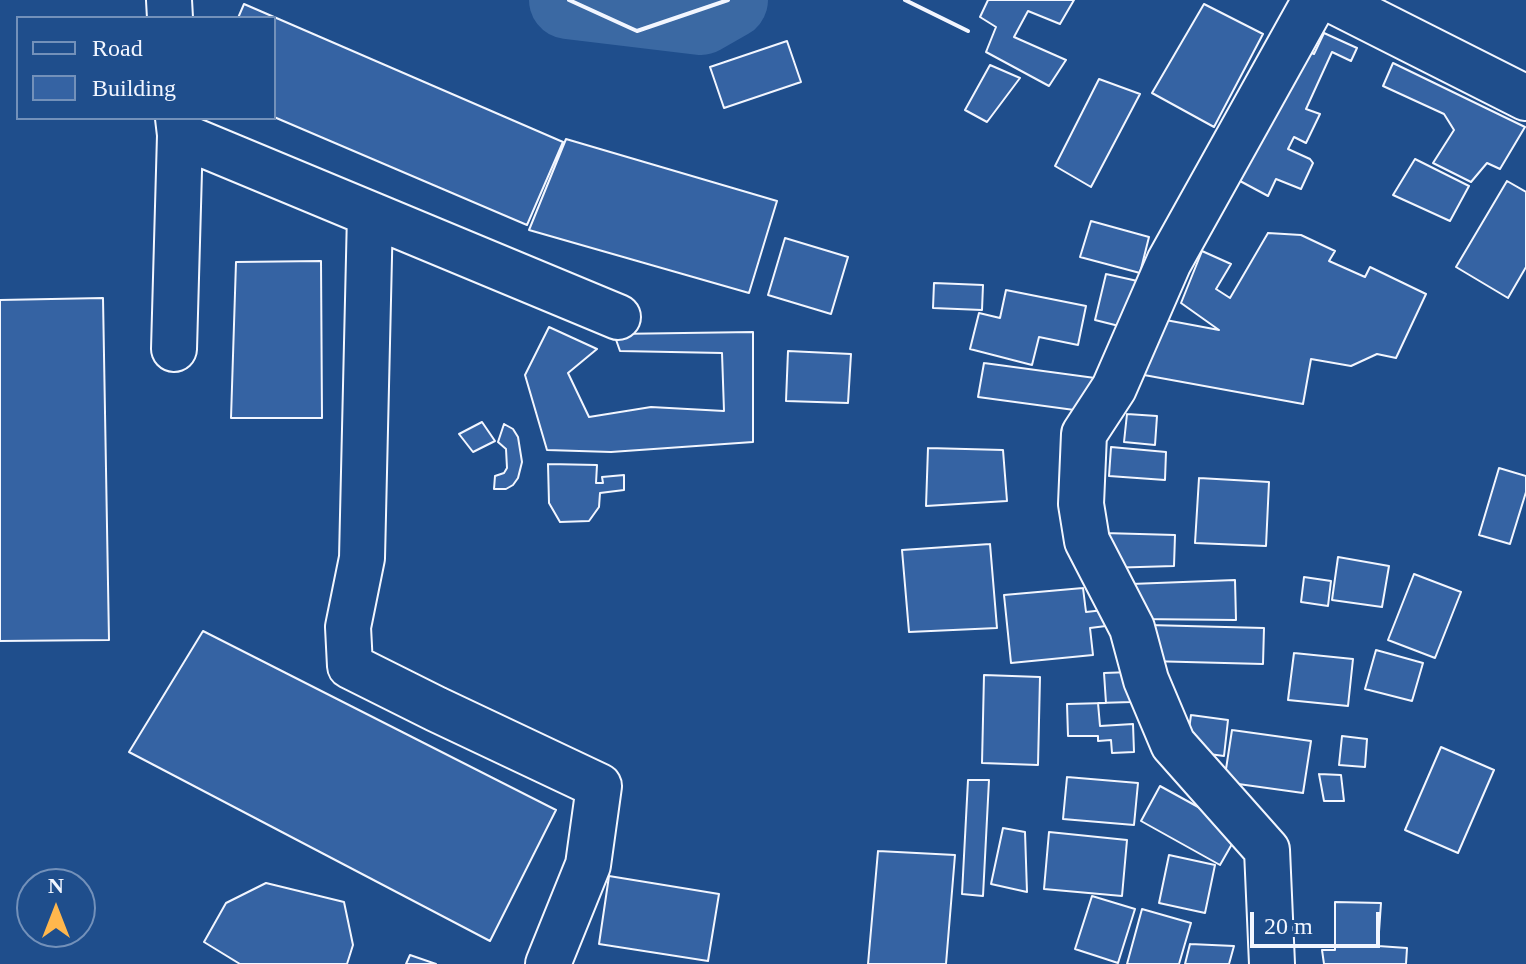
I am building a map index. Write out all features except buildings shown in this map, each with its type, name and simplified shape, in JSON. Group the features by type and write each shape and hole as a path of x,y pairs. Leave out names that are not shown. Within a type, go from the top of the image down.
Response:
{"street":[{"path":"1272,964 1267,850 1173,744 1146,680 1132,628 1087,541 1081,504 1084,434 1114,388 1169,262 1315,0"},
{"path":"1359,6 1526,98"},
{"path":"174,349 179,127 370,214 618,317"},
{"path":"370,214 362,558 348,627 350,666 599,786 588,865 548,964"}],"waterway":[{"path":"568,0 701,16 729,0"}],"wall":[{"path":"569,0 637,31 728,0"},
{"path":"905,0 968,31"}]}
